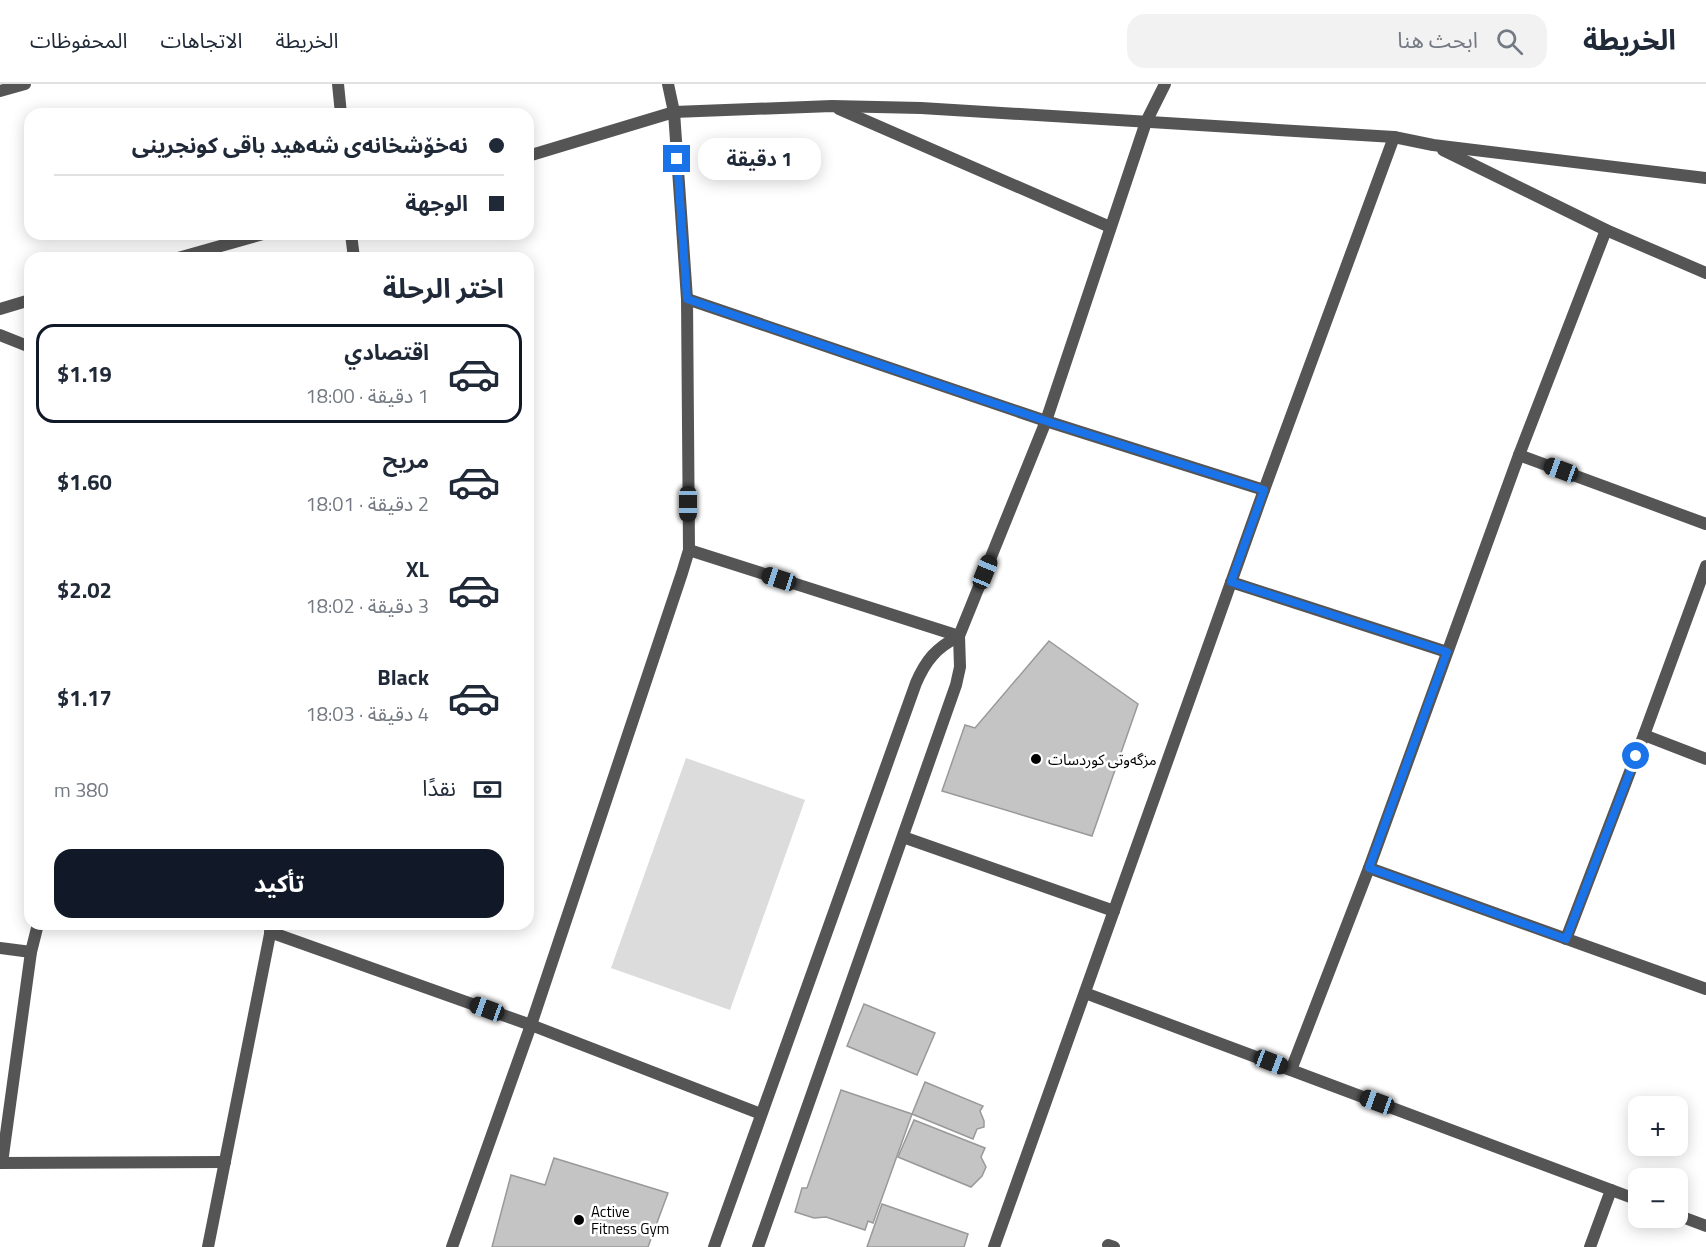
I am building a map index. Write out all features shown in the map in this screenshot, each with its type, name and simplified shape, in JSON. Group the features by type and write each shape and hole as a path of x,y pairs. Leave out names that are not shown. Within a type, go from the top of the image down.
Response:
{"street":[{"path":"0,91 25,84"},
{"path":"338,84 340,108"},
{"path":"452,1247 531,1025 688,550 687,299 674,112 668,84"},
{"path":"758,1247 956,685 960,667 959,636 1046,421 1146,122 1165,84"},
{"path":"832,106 1110,227"},
{"path":"534,154 674,112 832,106 921,108 1394,137 1433,145 1706,178"},
{"path":"994,1247 1264,490 1394,137"},
{"path":"1433,145 1606,230 1706,273"},
{"path":"1291,1070 1369,868 1519,455 1606,230"},
{"path":"199,252 242,240"},
{"path":"687,299 1046,421 1264,490"},
{"path":"0,309 24,302"},
{"path":"0,336 24,345"},
{"path":"1519,455 1706,524"},
{"path":"688,550 959,636"},
{"path":"1566,939 1706,566"},
{"path":"1231,582 1447,652"},
{"path":"714,1247 916,683 923,667 934,653 945,643 959,636"},
{"path":"1644,735 1706,759"},
{"path":"903,837 1114,911"},
{"path":"1369,868 1706,989"},
{"path":"36,930 31,951 1,1163 225,1162"},
{"path":"208,1247 271,930"},
{"path":"276,930 761,1114"},
{"path":"0,948 31,951"},
{"path":"1085,993 1628,1196"},
{"path":"1590,1247 1611,1190"},
{"path":"1688,1219 1706,1226"}],"shaded area":[{"path":"686,758 805,800 730,1010 611,968"}],"building":[{"name":"مزگەوتی كوردسات","path":"1049,641 1138,704 1092,836 942,791 965,725 975,728"},
{"path":"864,1004 935,1033 917,1075 847,1046"},
{"path":"925,1082 983,1106 980,1111 984,1127 977,1129 973,1139 912,1114"},
{"path":"841,1090 912,1114 873,1223 868,1221 865,1230 826,1217 814,1218 795,1212 802,1188 807,1188"},
{"path":"914,1120 985,1148 981,1157 986,1167 982,1176 971,1187 898,1157"},
{"name":"Active Fitness Gym","path":"554,1158 668,1193 648,1247 492,1247 511,1175 545,1185"},
{"path":"882,1204 968,1234 964,1247 867,1247"}],"place":[{"name":"مزگەوتی كوردسات","path":"1036,759"},
{"name":"Active Fitness Gym","path":"579,1220"}],"route":[{"path":"677,159 687,299 1046,421 1264,490 1231,582 1447,652 1369,868 1566,939 1636,756"}]}
